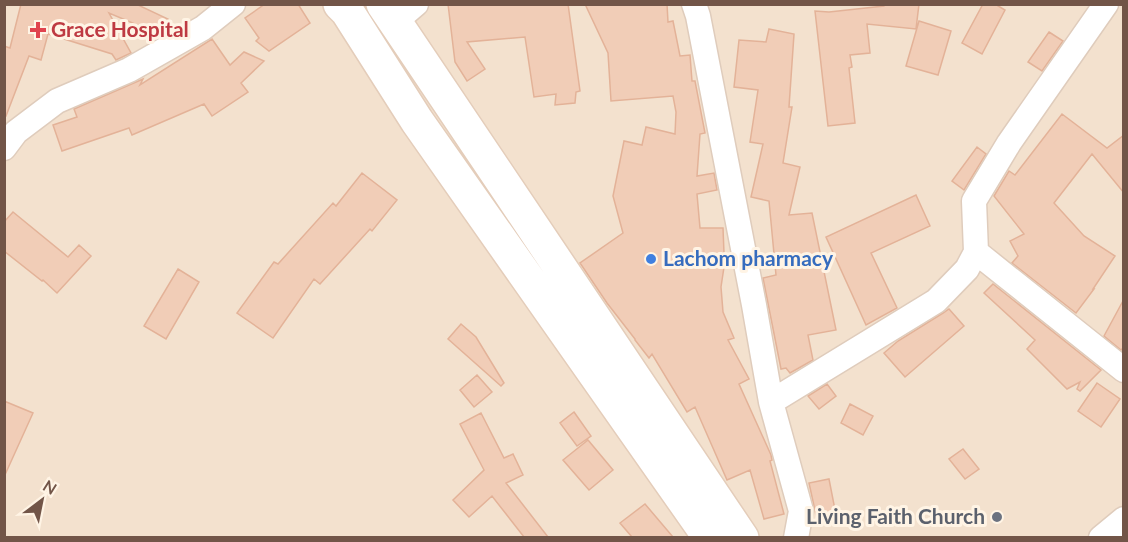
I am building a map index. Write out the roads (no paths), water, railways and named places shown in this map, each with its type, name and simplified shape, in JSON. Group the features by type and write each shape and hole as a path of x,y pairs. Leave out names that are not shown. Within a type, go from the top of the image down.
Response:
{"main road":[{"path":"340,4 347,11 417,121 710,537"},
{"path":"398,10 742,537"}],"street":[{"path":"4,148 16,132 57,101 129,70 203,28 233,4"},
{"path":"694,4 771,402 801,511 796,537"},
{"path":"771,402 936,301 967,269 976,252 974,201 1010,143 1106,4"},
{"path":"976,252 1124,370"},
{"path":"1101,537 1124,519"}],"place":[{"name":"Grace Hospital","path":"38,30"},
{"name":"Lachom pharmacy","path":"651,259"},
{"name":"Living Faith Church","path":"997,517"}]}
